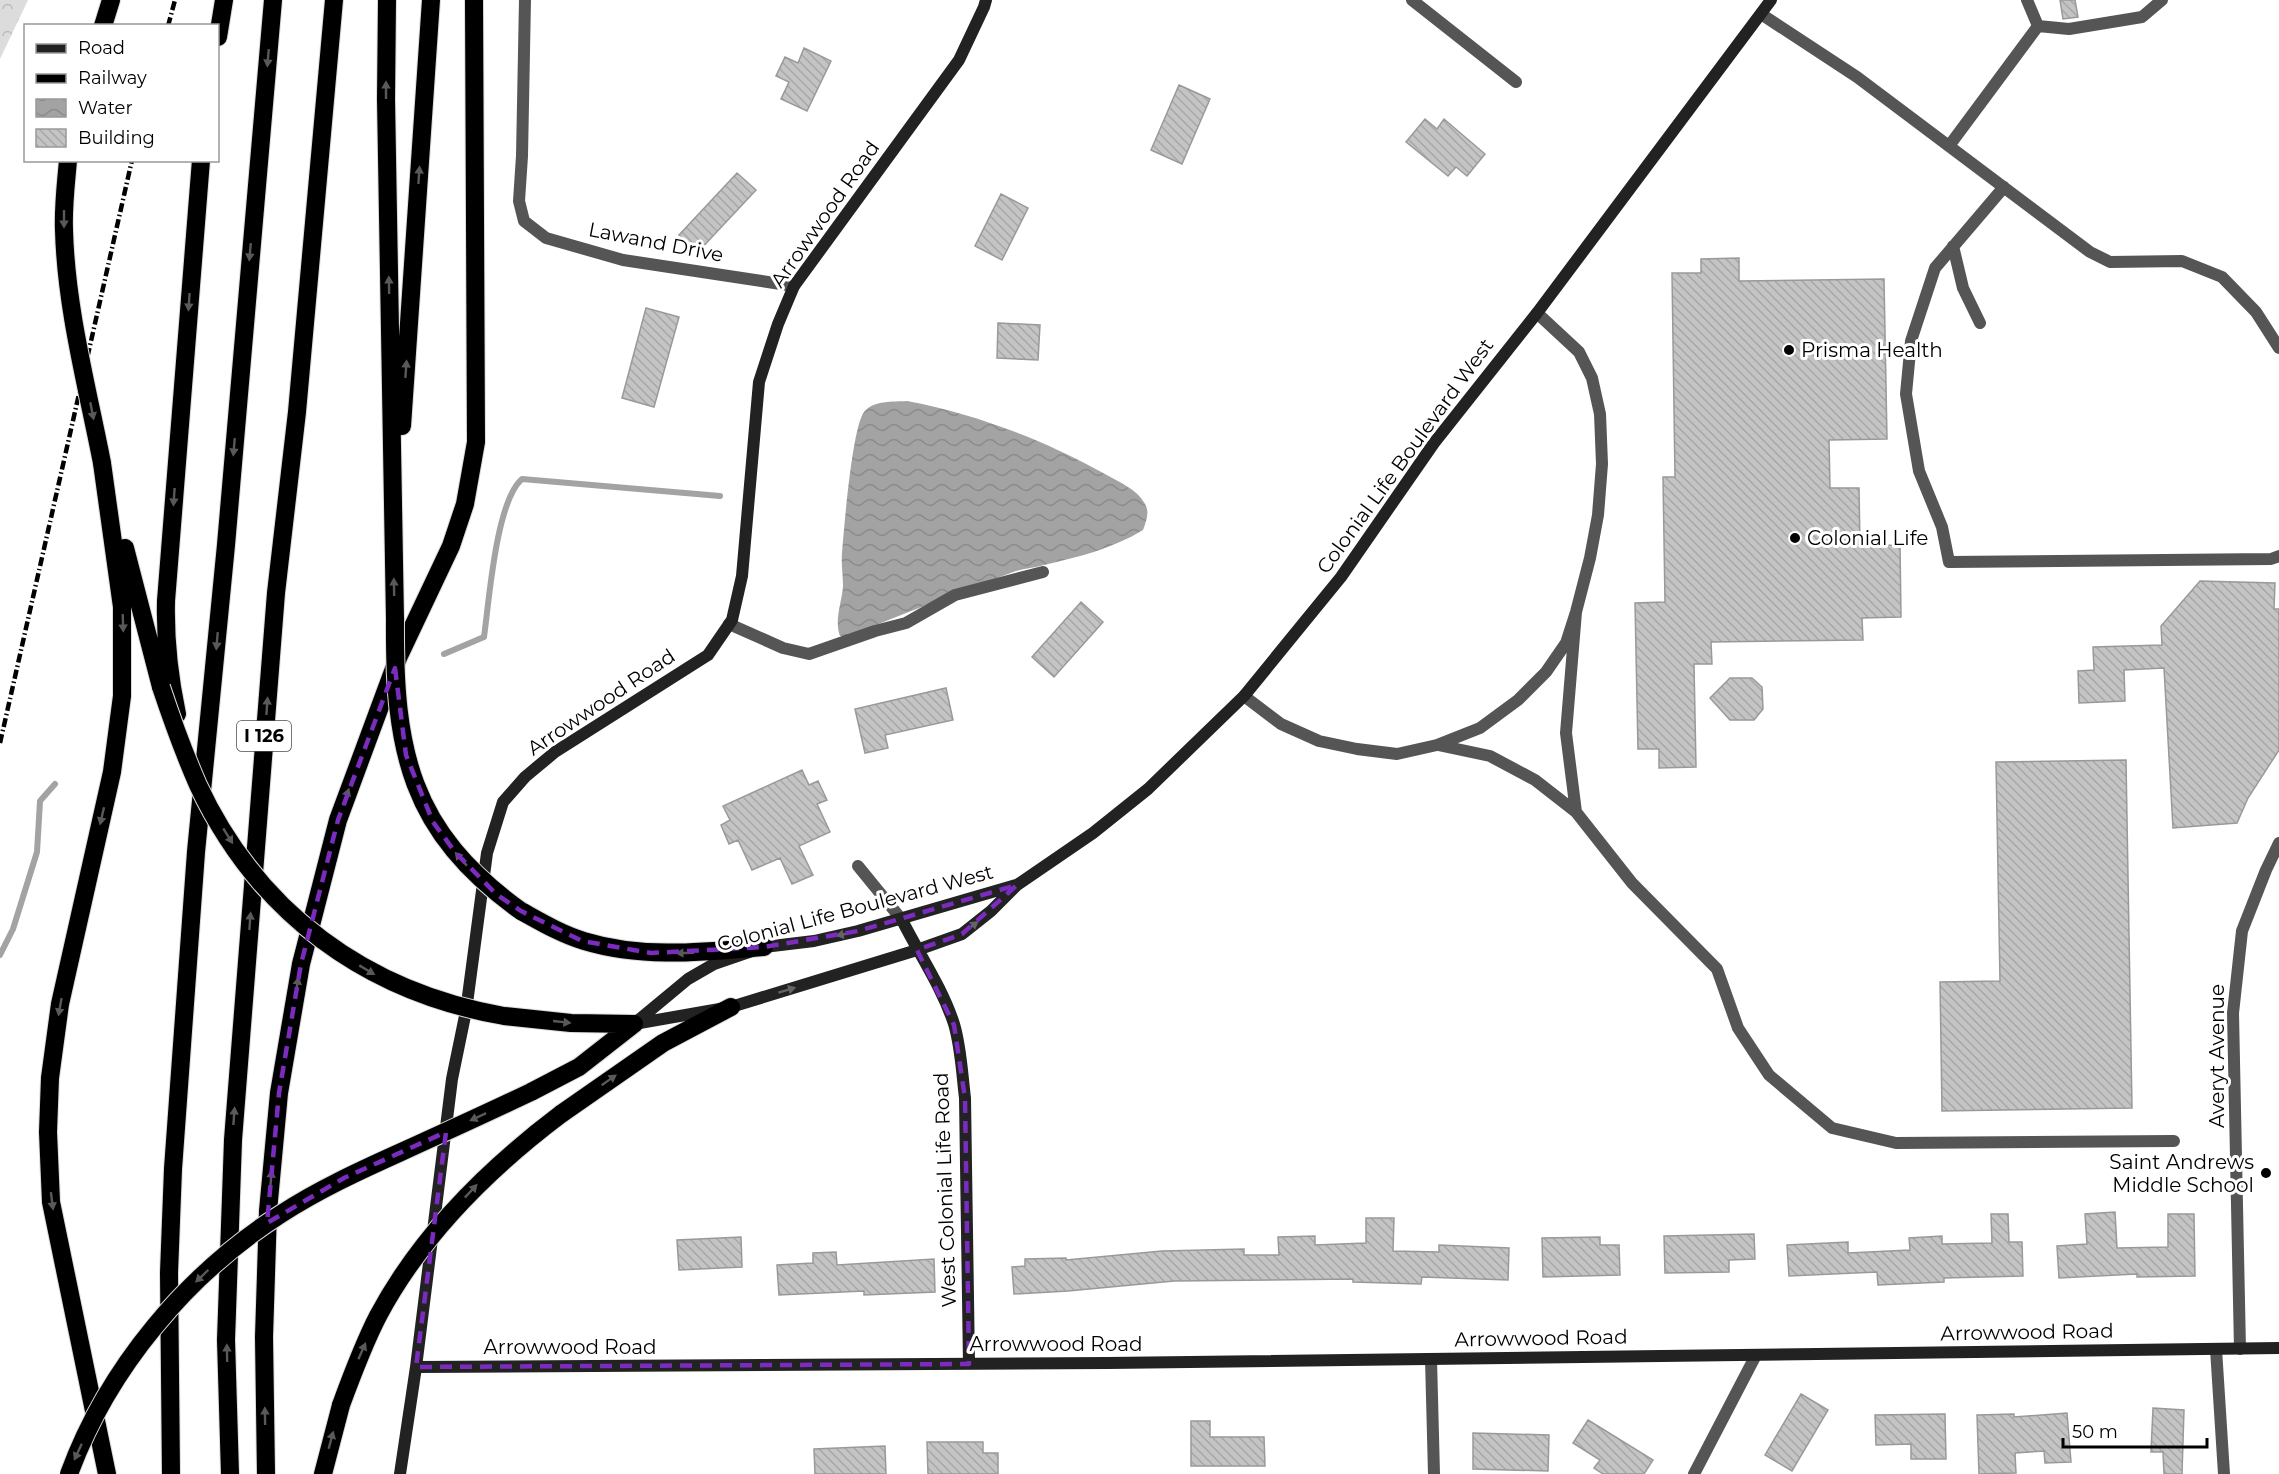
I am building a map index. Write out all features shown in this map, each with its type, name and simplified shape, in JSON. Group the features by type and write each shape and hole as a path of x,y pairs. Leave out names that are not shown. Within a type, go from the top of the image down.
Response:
{"highway":[{"path":"104,24 111,0"},
{"path":"219,31 224,0"},
{"name":"I 126","path":"171,1474 169,1273 173,1169 196,852 226,545 273,0"},
{"name":"I 126","path":"230,1474 226,1340 232,1140 276,593 297,411 334,0"},
{"path":"387,0 386,99 395,681 399,720 416,789 454,852 475,875 520,911 552,928 582,940 619,950 651,953 764,947"},
{"path":"393,553 431,0"},
{"path":"266,1474 264,1337 268,1211 279,1093 301,964 338,820 398,658 452,546 465,504 476,442 474,0"},
{"path":"68,162 64,209 67,273 123,563 161,687 185,754 212,811 246,865 275,898 316,936 377,976 437,1001 504,1016 571,1023 634,1024"},
{"path":"185,754 168,674 165,611 201,162"},
{"path":"106,1474 51,1202 48,1132 51,1070 60,1004 117,744 123,662 123,563"},
{"path":"323,1474 341,1405 360,1354 378,1316 420,1251 472,1189 521,1144 561,1114 663,1043 731,1007"},
{"path":"69,1474 103,1404 130,1359 178,1299 232,1249 283,1213 337,1182 531,1092 579,1067 634,1024"}],"street":[{"name":"Lawand Drive","path":"525,0 519,201 524,221 546,238 623,260 794,286"},
{"name":"Arrowwood Road","path":"986,0 959,60 794,286 778,324 759,382 742,576 729,624 708,655 555,752 525,777 504,802 487,853 466,1011 452,1079 416,1367 969,1364 2279,1348"},
{"path":"1412,0 1516,82"},
{"name":"Colonial Life Boulevard West","path":"634,1024 731,1007 962,934 991,911 1017,885 1093,832 1148,789 1244,696 1341,577 1434,443 1537,313 1771,0"},
{"path":"2027,0 2038,26"},
{"path":"2038,26 2069,29 2142,17 2162,0"},
{"path":"1761,14 1857,77 2090,252 2110,262 2182,261 2222,277 2256,312 2279,348"},
{"path":"1948,146 2038,26"},
{"path":"2004,187 1935,268 1911,341 1906,394 1919,471 1942,527 1949,562 2271,559 2279,556"},
{"path":"1953,246 1963,288 1980,323"},
{"path":"1244,696 1281,724 1319,741 1396,754 1437,745 1480,728 1518,700 1546,672 1566,643 1576,612 1590,558 1598,514 1602,465 1600,414 1592,378 1579,352 1537,313"},
{"path":"729,624 783,648 809,654 875,631 906,623 956,595 1043,572"},
{"path":"1576,612 1566,733 1576,812"},
{"path":"1437,745 1490,756 1535,780 1576,812 1632,883 1717,969 1738,1028 1769,1075 1832,1128 1896,1143 2174,1141"},
{"name":"Averyt Avenue","path":"2240,1349 2233,1013 2242,931 2279,843"},
{"path":"858,866 902,920"},
{"name":"Colonial Life Boulevard West","path":"634,1024 688,979 714,964 764,947 814,941 902,920 1017,885"},
{"name":"West Colonial Life Road","path":"902,920 940,990 954,1025 965,1098 969,1364"},
{"path":"2216,1349 2223,1474"},
{"path":"1694,1474 1698,1462 1756,1355"},
{"path":"1431,1359 1434,1474"},
{"path":"400,1474 416,1367"}],"highlighted area":[{"path":"395,668 406,755 433,822 455,852 496,894 521,911 582,941 651,953 764,947 858,931 1017,885 962,934 917,950 954,1025 965,1098 969,1364 416,1367 446,1132 344,1178 267,1223 279,1093 301,964 338,820"}],"green space":[{"path":"0,0 28,0 0,59"}],"water":[{"path":"907,401 958,413 1034,439 1116,480 1133,490 1145,504 1147,514 1143,530 1095,552 1016,571 849,636 840,636 838,617 843,586 842,557 845,523 852,457 860,422 864,412 873,405"}],"building":[{"path":"2060,0 2075,0 2078,17 2063,19"},
{"path":"804,48 831,61 807,111 781,99 789,82 776,76 785,57 798,63"},
{"path":"1179,85 1210,99 1182,164 1151,150"},
{"path":"1425,119 1437,129 1444,119 1485,154 1467,176 1456,167 1448,176 1406,142"},
{"path":"737,173 756,190 698,252 679,235"},
{"path":"1001,194 1028,208 1002,260 975,246"},
{"path":"1739,258 1739,281 1884,279 1887,439 1829,440 1830,488 1859,488 1860,546 1900,545 1901,617 1862,618 1863,640 1711,642 1712,664 1694,664 1696,767 1659,768 1659,749 1638,749 1635,603 1665,602 1663,477 1675,477 1672,273 1701,273 1701,259"},
{"path":"646,308 679,317 654,407 622,398"},
{"path":"998,323 1040,325 1038,360 997,358"},
{"path":"2200,581 2275,583 2274,609 2279,609 2279,750 2248,798 2237,823 2173,828 2164,668 2124,670 2125,701 2079,703 2078,671 2094,670 2093,647 2162,645 2161,626"},
{"path":"1081,602 1103,622 1054,677 1032,657"},
{"path":"1730,678 1752,678 1762,687 1763,709 1754,720 1730,720 1710,698"},
{"path":"946,688 953,720 885,735 888,748 865,753 855,709"},
{"path":"2126,760 2132,1108 1942,1111 1940,982 2000,981 1996,762"},
{"path":"802,770 809,785 818,781 827,800 817,804 830,832 799,846 813,875 792,884 780,858 752,870 738,840 729,844 721,825 730,820 723,806"},
{"path":"2115,1212 2117,1248 2168,1247 2168,1214 2194,1214 2195,1276 2137,1277 2137,1274 2059,1278 2057,1246 2087,1244 2085,1214"},
{"path":"1991,1214 2008,1214 2009,1242 2022,1242 2023,1276 1944,1278 1944,1282 1878,1285 1877,1272 1789,1276 1787,1245 1848,1242 1848,1253 1910,1250 1909,1238 1942,1236 1942,1244 1992,1243"},
{"path":"1366,1218 1394,1218 1393,1251 1439,1252 1439,1245 1509,1248 1508,1280 1422,1277 1421,1284 1353,1282 1353,1279 1174,1281 1014,1294 1012,1267 1025,1266 1025,1259 1066,1258 1066,1260 1162,1251 1244,1249 1244,1255 1279,1255 1278,1237 1315,1236 1315,1245 1366,1243"},
{"path":"1754,1234 1755,1259 1729,1260 1729,1272 1665,1273 1664,1236"},
{"path":"741,1237 742,1267 679,1270 677,1240"},
{"path":"1600,1237 1600,1245 1619,1245 1620,1275 1543,1277 1542,1238"},
{"path":"836,1252 837,1265 934,1259 935,1292 864,1295 864,1291 779,1295 777,1265 813,1263 813,1253"},
{"path":"1801,1394 1828,1410 1792,1471 1765,1455"},
{"path":"2153,1408 2184,1410 2182,1474 2164,1474 2163,1452 2151,1452"},
{"path":"2067,1413 2071,1462 2045,1463 2044,1451 2015,1453 2016,1473 1979,1474 1977,1415 2014,1414 2014,1417"},
{"path":"1945,1414 1946,1459 1911,1459 1911,1444 1876,1445 1875,1415"},
{"path":"1588,1420 1653,1460 1644,1474 1603,1474 1594,1468 1600,1460 1573,1443"},
{"path":"1191,1421 1210,1421 1210,1437 1264,1437 1265,1466 1191,1466"},
{"path":"1473,1433 1549,1435 1548,1471 1473,1469"},
{"path":"927,1442 983,1442 983,1453 998,1453 998,1474 928,1474"},
{"path":"885,1446 886,1474 815,1474 814,1449"}],"waterway":[{"path":"444,654 484,637 491,577 500,529 513,491 522,479 720,496"},
{"path":"0,955 13,929 37,852 40,801 55,784"}],"railway":[{"path":"169,24 175,0"},
{"path":"0,743 132,162"}],"place":[{"name":"Prisma Health","path":"1789,350"},
{"name":"Colonial Life","path":"1795,538"},
{"name":"Saint Andrews Middle School","path":"2266,1173"}]}
